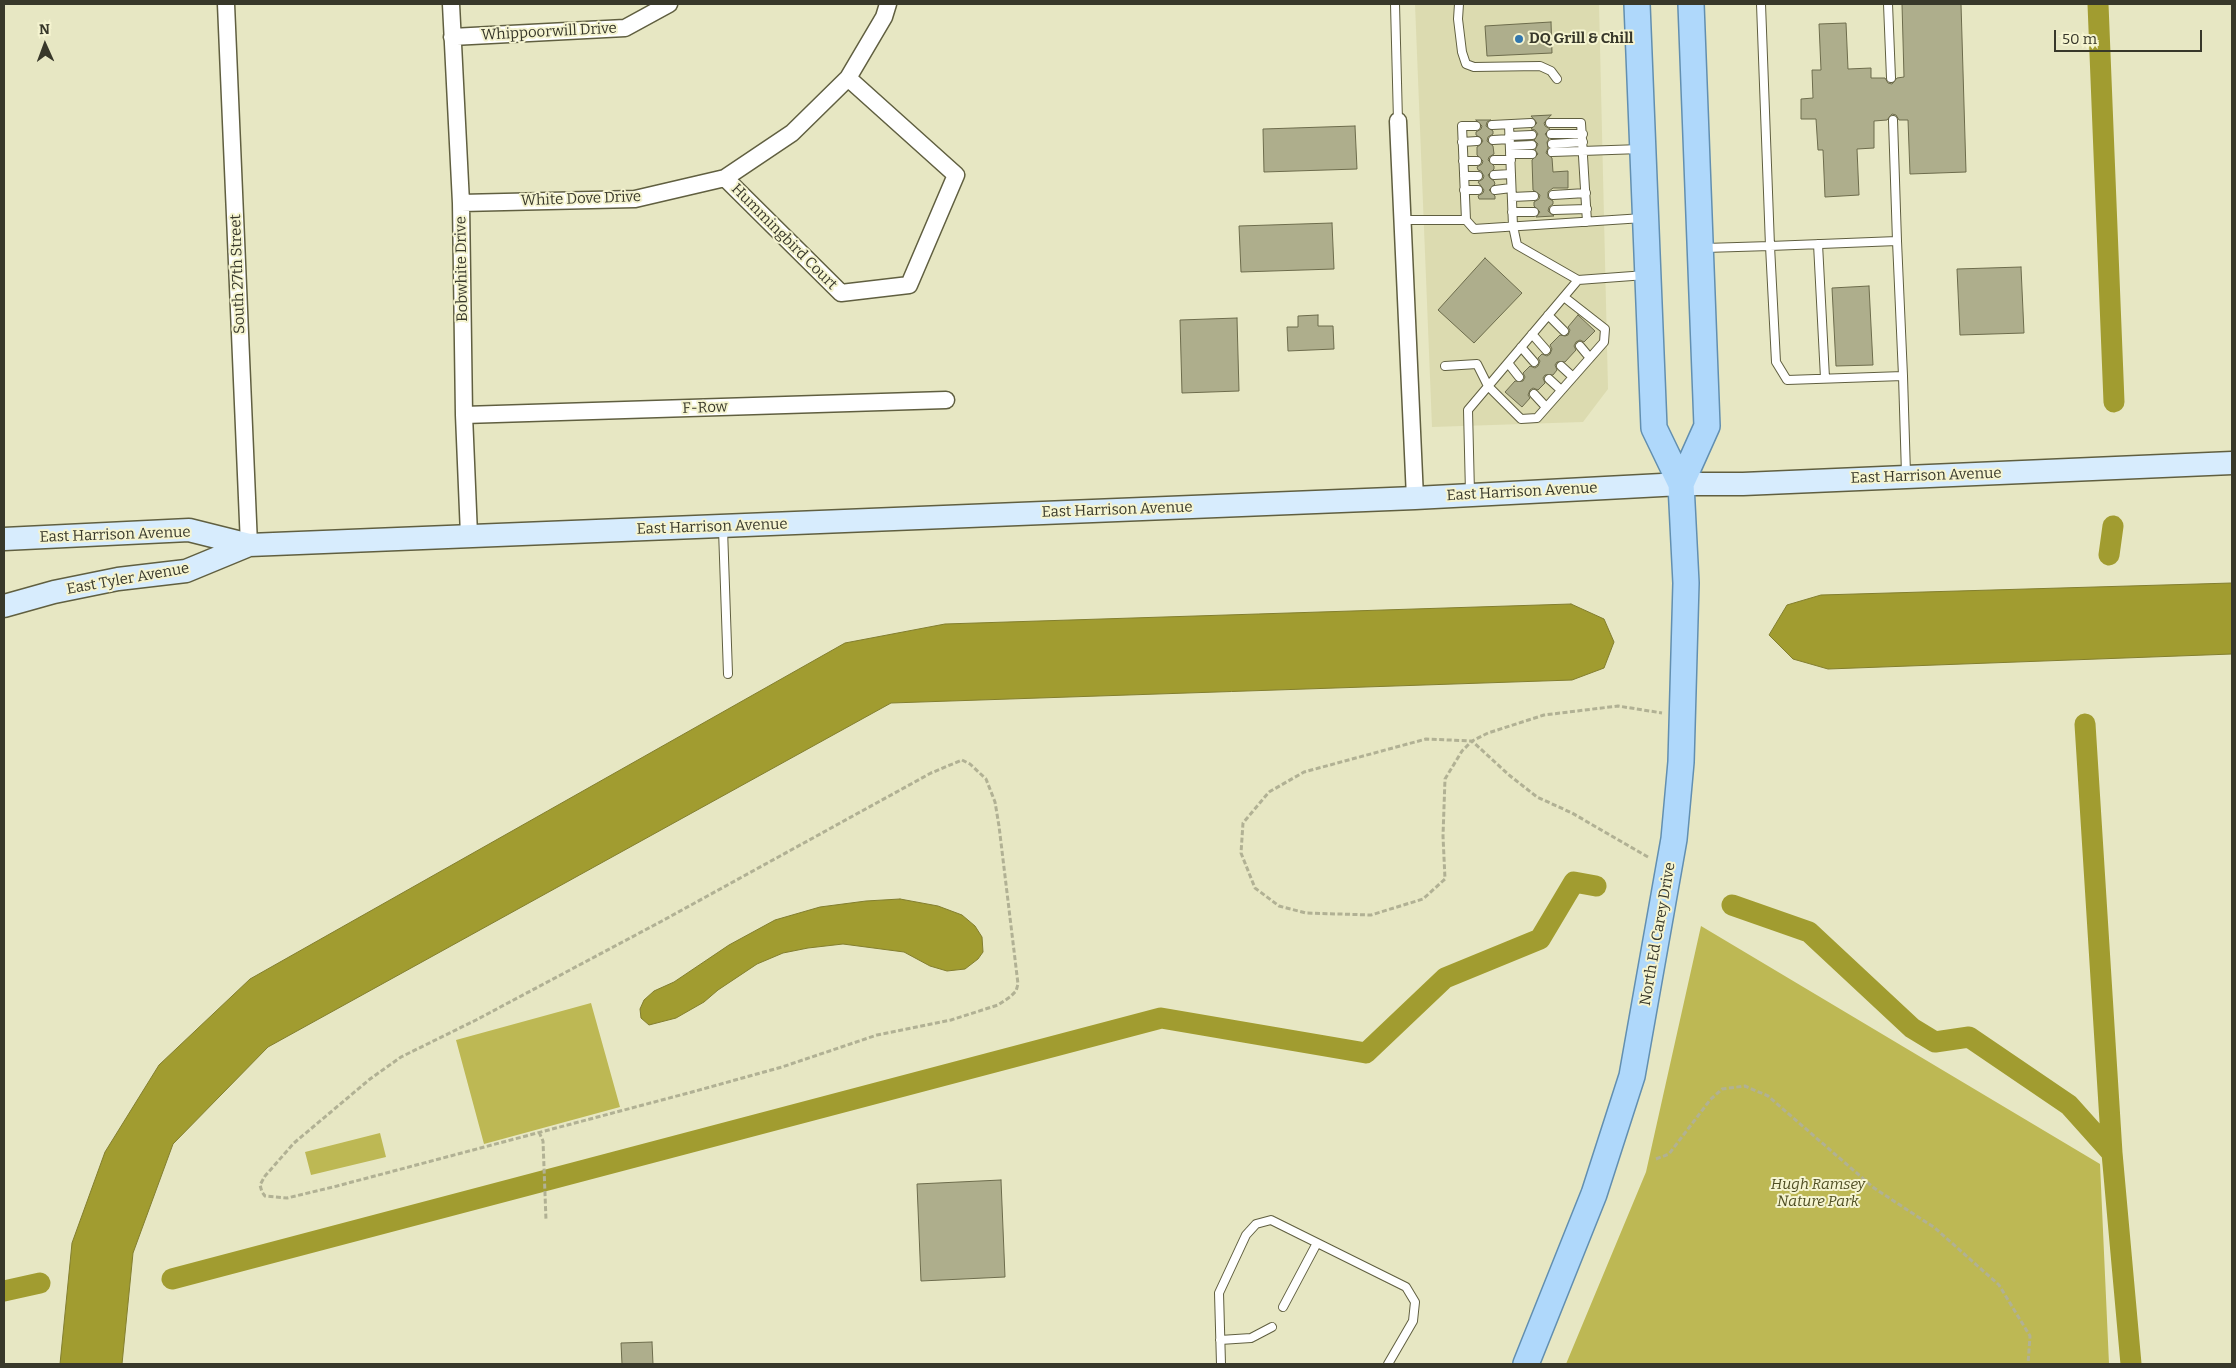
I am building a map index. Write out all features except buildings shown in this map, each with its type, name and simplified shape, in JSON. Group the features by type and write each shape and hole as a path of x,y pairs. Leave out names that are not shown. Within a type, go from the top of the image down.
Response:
{"main road":[{"path":"1637,4 1654,428 1681,484"},
{"path":"1681,484 1707,426 1691,4"},
{"name":"East Harrison Avenue","path":"4,539 189,530 249,545 1415,498 1681,484 1743,484 2232,463"},
{"name":"North Ed Carey Drive","path":"1526,1364 1594,1194 1632,1076 1669,868 1681,762 1683,716 1686,583 1681,484"},
{"name":"East Tyler Avenue","path":"4,606 54,592 118,580 186,571 249,545"}],"street":[{"name":"South 27th Street","path":"226,4 249,545"},
{"name":"Bobwhite Drive","path":"451,4 461,203 464,415 469,535"},
{"name":"Whippoorwill Drive","path":"452,37 625,28 669,4"},
{"name":"White Dove Drive","path":"461,203 635,199 725,178 792,133 848,78 884,17 888,4"},
{"name":"Hummingbird Court","path":"725,178 841,293 909,286 956,175 848,78"},
{"path":"1398,121 1415,498"},
{"name":"F-Row","path":"464,415 946,400"}],"lane":[{"path":"1395,4 1398,121"},
{"path":"1459,4 1458,18 1462,52 1466,64 1474,67 1540,66 1550,71 1557,79"},
{"path":"1761,4 1776,362 1787,380 1903,376"},
{"path":"1888,4 1891,78"},
{"path":"1893,120 1906,477"},
{"path":"1492,125 1531,123"},
{"path":"1550,123 1581,123 1587,222"},
{"path":"1509,125 1512,226 1517,245 1578,280 1648,275"},
{"path":"1476,126 1462,126 1466,220 1474,229 1645,218"},
{"path":"1551,134 1582,134"},
{"path":"1494,160 1510,147 1532,135"},
{"path":"1493,140 1510,147 1532,150"},
{"path":"1462,142 1476,141"},
{"path":"1552,144 1643,149"},
{"path":"1552,152 1583,147"},
{"path":"1463,161 1477,161"},
{"path":"1494,175 1511,174"},
{"path":"1464,176 1478,176"},
{"path":"1495,190 1511,188"},
{"path":"1464,190 1478,190"},
{"path":"1553,195 1586,193"},
{"path":"1512,197 1534,196"},
{"path":"1554,210 1587,209"},
{"path":"1512,212 1534,212"},
{"path":"1402,220 1466,220"},
{"path":"1700,248 1898,241"},
{"path":"1818,244 1825,378"},
{"path":"1470,495 1468,410 1578,280"},
{"path":"1444,366 1477,364 1488,386 1521,419 1537,418 1604,342 1605,328 1564,297"},
{"path":"1548,314 1564,331"},
{"path":"1532,334 1546,350"},
{"path":"1580,346 1590,358"},
{"path":"1521,347 1534,362"},
{"path":"1508,363 1519,377"},
{"path":"1561,366 1573,377"},
{"path":"1549,379 1561,390"},
{"path":"1534,394 1546,407"},
{"path":"723,527 728,674"},
{"path":"1221,1364 1218,1293 1246,1236 1256,1224 1271,1220 1406,1287 1415,1302 1413,1321 1388,1364"},
{"path":"1282,1308 1317,1243"},
{"path":"1220,1340 1251,1338 1272,1327"}],"path":[{"path":"1669,868 1572,813 1537,797 1509,775 1472,741 1426,739 1304,772 1269,792 1243,823 1241,853 1256,888 1279,906 1306,913 1371,915 1423,899 1445,879 1443,836 1445,779 1462,752 1472,741 1488,732 1544,715 1618,706 1683,716"},
{"path":"962,760 970,764 986,779 995,802 1006,900 1018,972 1016,991 1010,997 998,1005 951,1020 876,1035 782,1067 540,1132 287,1198 265,1196 260,1185 278,1160 319,1120 401,1057 476,1020 662,921 939,769 962,760"},
{"path":"1656,1159 1669,1154 1710,1100 1722,1089 1745,1086 1768,1096 1874,1188 1936,1228 2000,1285 2030,1336 2028,1364"},
{"path":"540,1132 543,1141 546,1220"}],"shaded area":[{"path":"1415,4 1599,4 1608,389 1583,422 1432,427"},
{"path":"2232,583 2232,654 1828,669 1793,659 1769,635 1787,605 1821,595"},
{"path":"1571,604 1604,619 1614,642 1604,668 1572,680 891,703 268,1047 173,1144 133,1253 122,1364 60,1364 72,1243 105,1152 159,1065 250,979 845,643 945,624"},
{"path":"900,899 938,906 962,915 975,926 982,937 983,952 978,959 965,969 947,971 930,966 904,952 843,944 808,948 783,953 757,964 718,990 704,1002 676,1018 649,1025 641,1018 640,1009 644,1000 654,991 674,982 729,945 775,920 820,907"}],"green space":[{"name":"Hugh Ramsey Nature Park","path":"1701,926 2100,1164 2109,1364 1566,1364 1646,1172"},
{"path":"591,1003 620,1107 484,1144 456,1040"},
{"path":"380,1133 386,1157 311,1175 305,1152"}],"waterway":[{"path":"2098,4 2114,402"},
{"path":"2109,555 2113,526"},
{"path":"2085,724 2112,1153"},
{"path":"172,1279 1161,1018 1366,1053 1445,978 1540,939 1574,882 1596,886"},
{"path":"1732,905 1809,932 1912,1028 1935,1042 1969,1037 2069,1105 2112,1153 2131,1364"},
{"path":"4,1291 40,1283"}],"place":[{"name":"DQ Grill & Chill","path":"1519,39"}]}
